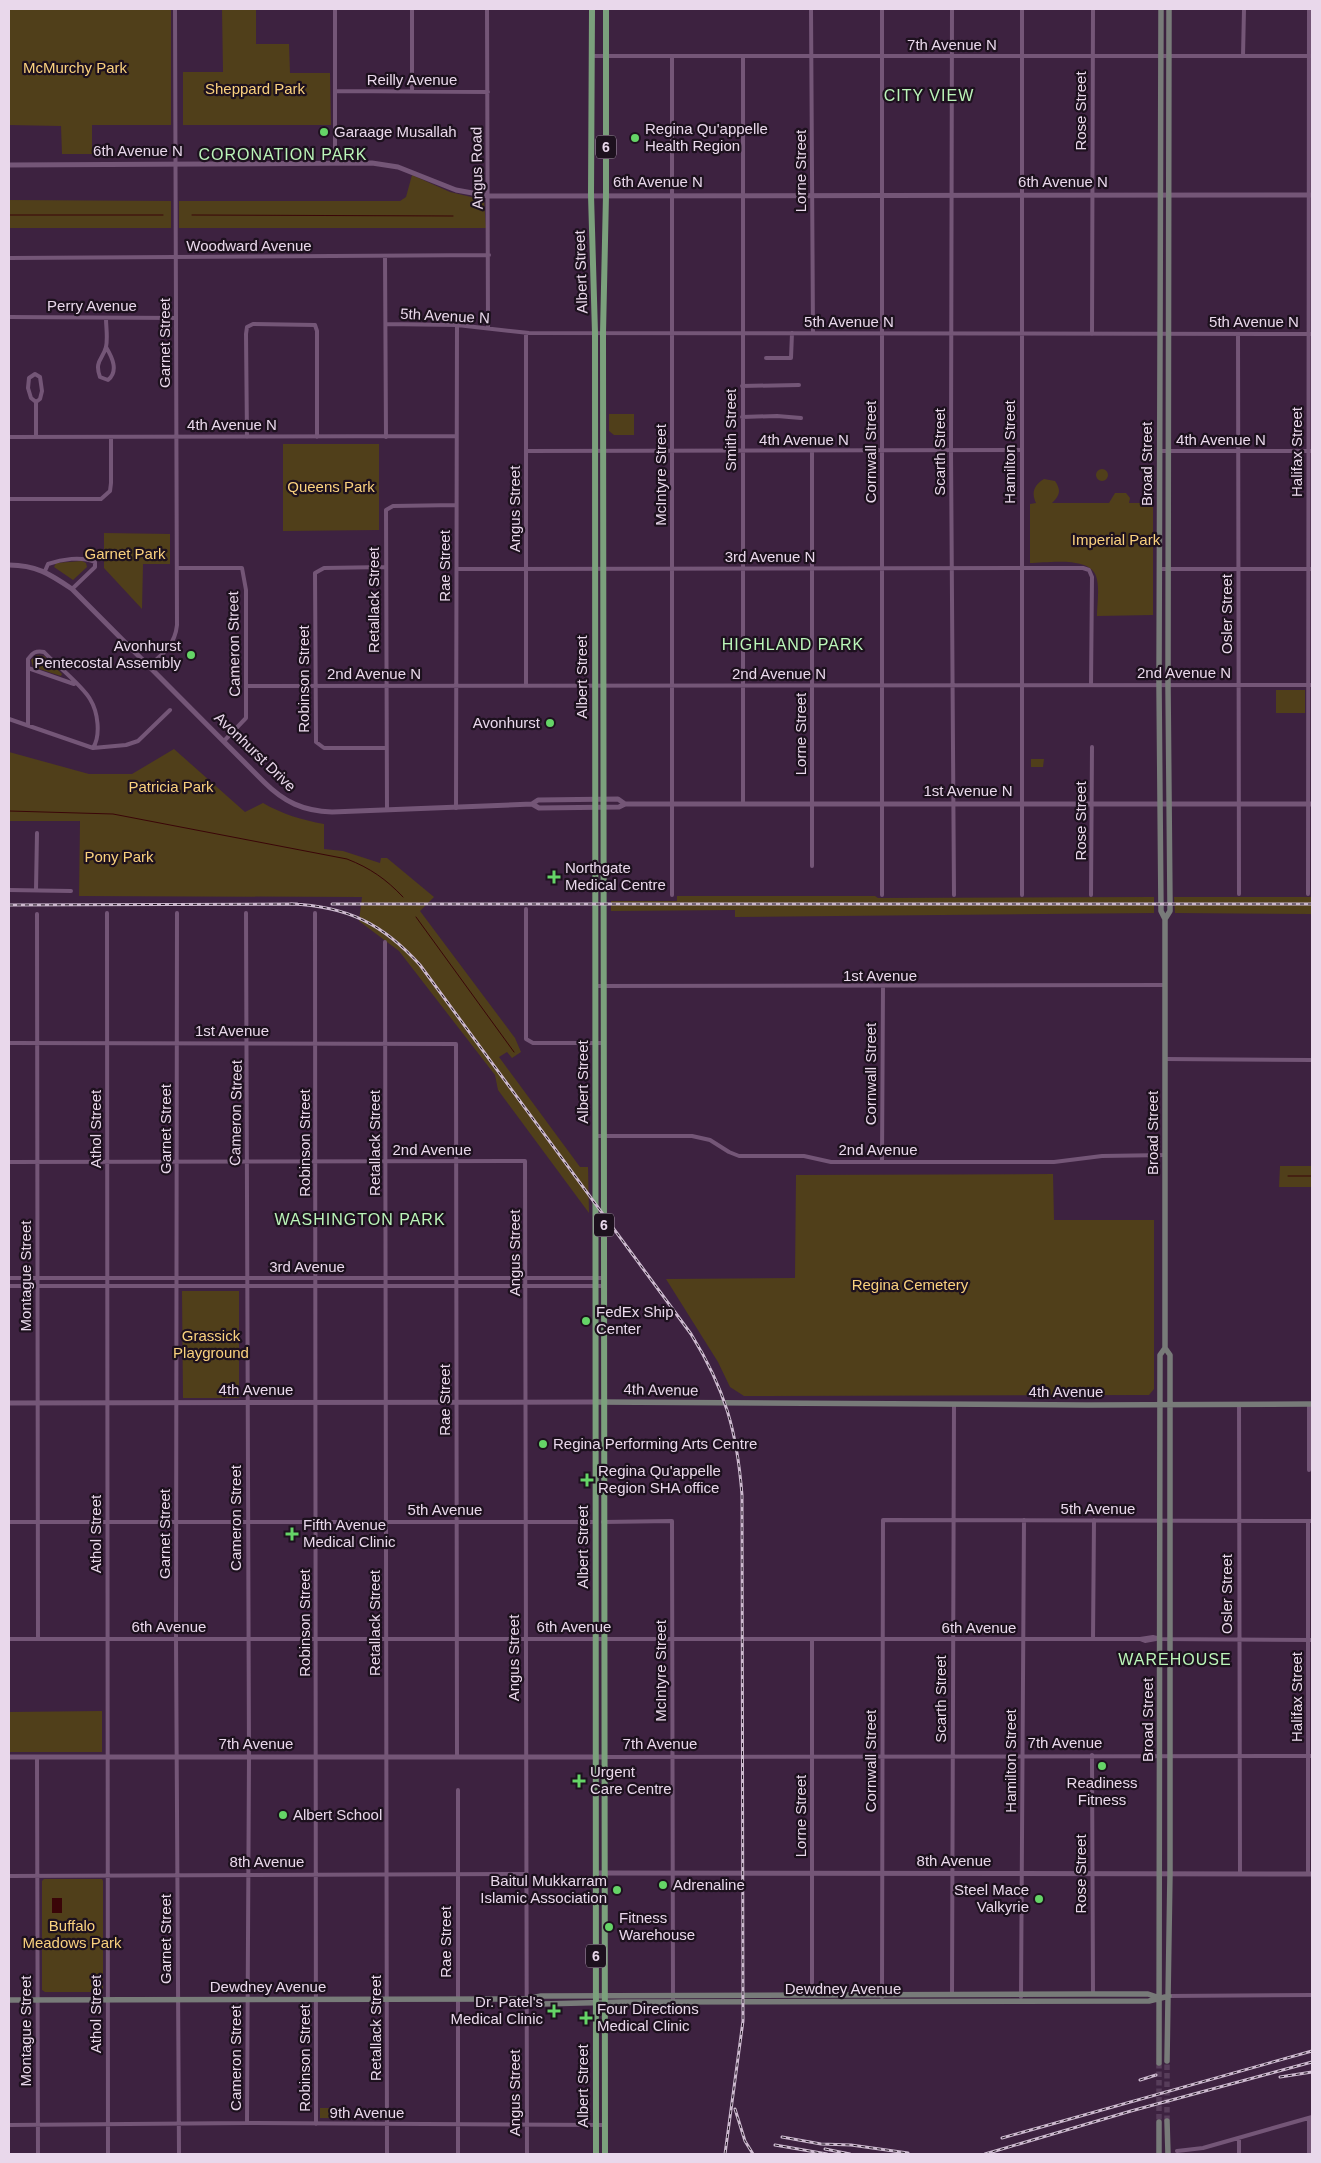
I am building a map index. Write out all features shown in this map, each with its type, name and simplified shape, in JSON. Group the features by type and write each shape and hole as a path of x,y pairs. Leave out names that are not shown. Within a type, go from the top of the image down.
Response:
{"main road":[{"name":"Albert Street","path":"592,9 591,195 595,333 596,2154"},
{"name":"Albert Street","path":"605,2154 603,333 606,195 606,9"},
{"name":"Broad Street","path":"1160,9 1159,685 1161,911 1165,918 1165,1348 1160,1355 1161,1521 1158,1639 1160,2063"},
{"name":"Broad Street","path":"1165,918 1170,911 1168,685 1169,9"},
{"name":"Broad Street","path":"1165,1348 1170,1355 1171,1521 1170,1874 1167,2061"},
{"name":"4th Avenue","path":"596,1402 1310,1404"},
{"name":"Dewdney Avenue","path":"9,2000 526,1999 541,1996 604,1999 812,1994 1148,1994 1160,1998"},
{"name":"Dewdney Avenue","path":"673,1998 882,2002 1149,2001 1169,1996"},
{"path":"1167,2121 1168,2154"},
{"path":"1159,2154 1160,2122"}],"street":[{"name":"Garnet Street","path":"149,666 172,644 176,634 175,9"},
{"path":"334,163 335,9"},
{"path":"412,9 412,91"},
{"name":"Angus Road","path":"487,9 488,328"},
{"name":"Lorne Street","path":"811,9 813,333"},
{"name":"Cornwall Street","path":"882,9 882,895"},
{"name":"Scarth Street","path":"952,9 951,451 954,895"},
{"name":"Hamilton Street","path":"1022,9 1022,895"},
{"name":"Rose Street","path":"1092,334 1093,9"},
{"path":"1243,56 1244,9"},
{"name":"Halifax Street","path":"1308,894 1310,804 1310,9"},
{"name":"7th Avenue N","path":"592,56 1311,56"},
{"name":"McIntyre Street","path":"672,56 672,895"},
{"name":"Smith Street","path":"742,57 743,804"},
{"name":"Reilly Avenue","path":"335,90 488,92"},
{"name":"6th Avenue N","path":"9,165 372,163 398,167 456,190 489,196 1310,195"},
{"name":"Woodward Avenue","path":"9,258 489,255"},
{"path":"385,257 386,436"},
{"name":"Perry Avenue","path":"9,317 176,318"},
{"path":"106,318 106,347 100,357 98,373 100,377 108,380 114,372 112,356 106,347"},
{"path":"247,437 246,334 247,327 253,324 315,325 317,331 317,437"},
{"name":"5th Avenue N","path":"386,324 457,325 526,333 1310,334"},
{"name":"Rae Street","path":"456,808 457,325"},
{"name":"Angus Street","path":"526,333 526,685"},
{"path":"766,358 791,358 792,333"},
{"name":"Osler Street","path":"1238,334 1238,894"},
{"path":"36,402 31,398 28,388 29,378 34,374 40,377 42,387 40,399 36,402 36,437"},
{"path":"742,386 799,385"},
{"path":"742,417 777,416 801,418"},
{"name":"4th Avenue N","path":"9,437 456,436"},
{"path":"9,499 101,499 110,491 111,437"},
{"name":"4th Avenue N","path":"526,451 1021,450"},
{"name":"Lorne Street","path":"812,451 812,866"},
{"name":"4th Avenue N","path":"1160,451 1310,451"},
{"name":"Retallack Street","path":"387,810 385,685 386,510 393,506 456,505"},
{"path":"45,571 48,564 60,559 90,560 95,562 95,567 72,589"},
{"name":"Avonhurst Drive","path":"9,565 45,571 72,589 280,797 297,806 315,812 456,808 532,804 538,800 604,799"},
{"name":"Robinson Street","path":"386,567 324,568 315,573 316,742 324,748 386,748"},
{"name":"Cameron Street","path":"177,568 242,568 246,590 246,718 224,741"},
{"name":"3rd Avenue N","path":"457,569 1083,568 1089,570 1092,577 1091,685"},
{"path":"1159,569 1310,569"},
{"path":"28,724 28,659 32,653 44,652 90,699 96,717 98,740 93,748"},
{"path":"28,668 76,685"},
{"name":"2nd Avenue N","path":"247,686 1310,685"},
{"path":"9,719 93,748 126,745 138,740 170,710"},
{"name":"Rose Street","path":"1092,747 1092,895"},
{"name":"1st Avenue N","path":"604,799 618,799 625,804"},
{"name":"Avonhurst Drive","path":"532,804 539,808 604,807"},
{"name":"1st Avenue N","path":"604,807 619,807 625,804 1310,804"},
{"path":"36,890 37,833"},
{"path":"9,890 71,891"},
{"path":"526,909 526,1039 533,1043 604,1043"},
{"name":"Athol Street","path":"107,913 108,2154"},
{"name":"Garnet Street","path":"177,913 176,1639 178,2154"},
{"name":"Cameron Street","path":"246,913 248,1043 246,1161 249,1757 248,2123"},
{"name":"Robinson Street","path":"315,913 317,1286 316,1757 318,1874 316,2124"},
{"name":"Montague Street","path":"36,914 38,1639"},
{"name":"Retallack Street","path":"385,942 387,1044 387,2154"},
{"name":"1st Avenue","path":"595,986 1165,986"},
{"name":"Cornwall Street","path":"882,1161 883,987"},
{"name":"1st Avenue","path":"9,1043 456,1044"},
{"name":"Rae Street","path":"456,1044 457,1757"},
{"path":"1165,1060 1312,1060"},
{"name":"2nd Avenue","path":"595,1136 692,1136 710,1140 739,1156 804,1156 831,1162 1054,1162 1102,1156 1165,1155"},
{"name":"Angus Street","path":"525,1161 527,2154"},
{"name":"2nd Avenue","path":"9,1162 525,1161"},
{"name":"3rd Avenue","path":"9,1278 604,1278"},
{"name":"3rd Avenue","path":"9,1286 604,1286"},
{"name":"4th Avenue","path":"9,1403 596,1402"},
{"name":"Scarth Street","path":"952,1994 954,1404"},
{"name":"Osler Street","path":"1239,1404 1240,1874"},
{"path":"1308,1470 1310,1404"},
{"name":"Cornwall Street","path":"882,2002 883,1520"},
{"name":"5th Avenue","path":"883,1520 1310,1521"},
{"name":"Hamilton Street","path":"1021,2001 1024,1520"},
{"path":"1094,1520 1094,1639"},
{"name":"McIntyre Street","path":"672,1521 673,1998"},
{"name":"5th Avenue","path":"9,1522 672,1521"},
{"name":"Halifax Street","path":"1310,1521 1310,1874"},
{"name":"6th Avenue","path":"9,1639 1140,1639 1153,1637 1158,1639 1311,1640"},
{"name":"Lorne Street","path":"812,1638 812,1994"},
{"name":"Rose Street","path":"1092,1755 1093,1994"},
{"name":"7th Avenue","path":"9,1757 1310,1756"},
{"name":"Montague Street","path":"37,1757 38,2154"},
{"name":"Rae Street","path":"458,1790 458,2154"},
{"name":"8th Avenue","path":"596,1873 1310,1874"},
{"name":"8th Avenue","path":"9,1876 526,1874"},
{"name":"Dewdney Avenue","path":"1169,1996 1312,1995"},
{"path":"1177,2151 1203,2148 1311,2118 1309,2154"},
{"name":"9th Avenue","path":"9,2125 248,2123 605,2125"},
{"path":"1239,2138 1239,2154"}],"green space":[{"name":"McMurchy Park","path":"9,9 171,9 171,125 92,125 92,154 62,154 61,126 9,125"},
{"name":"Sheppard Park","path":"222,9 256,9 256,44 289,44 290,73 330,73 331,125 183,125 183,72 223,72"},
{"path":"412,175 450,192 484,200 486,228 179,228 179,201 400,201 406,197"},
{"path":"9,200 171,201 171,228 9,228"},
{"path":"609,414 634,414 634,435 614,435 609,431"},
{"name":"Queens Park","path":"283,444 379,444 379,530 283,531"},
{"path":"1100,469 1104,469 1108,475 1104,481 1100,481 1096,477 1096,473"},
{"name":"Imperial Park","path":"1044,479 1055,481 1059,491 1058,496 1052,503 1109,503 1115,493 1126,493 1130,498 1129,503 1153,503 1153,615 1097,616 1098,585 1092,570 1077,563 1030,563 1030,504 1036,503 1034,489"},
{"name":"Garnet Park","path":"104,533 170,534 170,564 143,564 142,609 104,568"},
{"path":"82,561 86,563 87,567 73,580 54,567 56,563"},
{"path":"37,655 44,656 62,674 61,676 33,667 31,660"},
{"path":"1276,690 1305,690 1305,713 1276,713"},
{"path":"174,749 245,812 263,803 292,816 324,824 324,849 343,851 380,863 381,858 387,858 434,897 420,911 515,1038 521,1052 512,1058 507,1052 499,1057 580,1167 588,1167 589,1213 498,1090 495,1075 399,951 359,921 362,897 79,896 80,821 9,821 9,752 89,774 132,774"},
{"path":"1031,759 1044,759 1043,767 1031,767"},
{"path":"677,896 875,896 878,898 1154,897 1154,913 735,917 735,910 611,911 611,901 677,901"},
{"path":"1174,897 1312,897 1312,914 1175,913"},
{"path":"1280,1166 1312,1166 1312,1187 1279,1187"},
{"name":"Regina Cemetery","path":"1053,1174 1054,1220 1154,1220 1154,1389 1149,1395 744,1396 730,1387 718,1362 666,1279 795,1278 796,1175"},
{"name":"Grassick Playground","path":"182,1291 239,1291 239,1398 183,1398"},
{"path":"102,1711 102,1752 9,1752 9,1712"},
{"name":"Buffalo Meadows Park","path":"44,1879 102,1879 103,1989 101,1992 45,1992 42,1990 42,1881"},
{"path":"320,2108 348,2108 348,2118 320,2118"}],"shaded area":[{"path":"52,1898 62,1898 62,1913 52,1913"}],"waterway":[{"path":"9,215 163,215"},
{"path":"192,215 453,216"},
{"path":"9,811 113,814 347,859 377,875 403,897"},
{"path":"416,917 514,1052"},
{"path":"1288,1176 1312,1176"}],"tunnel":[{"path":"1167,2061 1167,2121"},
{"path":"1159,2063 1159,2122"}],"railway":[{"path":"291,904 330,909 347,913 363,920 392,938 420,965 691,1334 713,1373 721,1392 733,1430 742,1495 743,2021 725,2154"},
{"path":"9,905 297,904"},
{"path":"332,904 1312,904"},
{"path":"1002,2138 1312,2051"},
{"path":"985,2154 1131,2111 1312,2062"},
{"path":"1280,2077 1312,2072"},
{"path":"1140,2080 1156,2075"},
{"path":"735,2109 745,2141 753,2154"},
{"path":"782,2137 821,2144 851,2145 908,2153"},
{"path":"775,2145 827,2154"},
{"path":"825,2149 850,2154"}],"place":[{"name":"Garaage Musallah","path":"324,132"},
{"name":"Regina Qu'appelle Health Region","path":"635,138"},
{"name":"Avonhurst Pentecostal Assembly","path":"191,655"},
{"name":"Avonhurst","path":"550,723"},
{"name":"Northgate Medical Centre","path":"554,877"},
{"name":"FedEx Ship Center","path":"586,1321"},
{"name":"Regina Performing Arts Centre","path":"543,1444"},
{"name":"Regina Qu'appelle Region SHA office","path":"587,1480"},
{"name":"Fifth Avenue Medical Clinic","path":"292,1534"},
{"name":"Readiness Fitness","path":"1102,1766"},
{"name":"Urgent Care Centre","path":"579,1781"},
{"name":"Albert School","path":"283,1815"},
{"name":"Adrenaline","path":"663,1885"},
{"name":"Baitul Mukkarram Islamic Association","path":"617,1890"},
{"name":"Steel Mace Valkyrie","path":"1039,1899"},
{"name":"Fitness Warehouse","path":"609,1927"},
{"name":"Dr. Patel's Medical Clinic","path":"554,2011"},
{"name":"Four Directions Medical Clinic","path":"586,2018"}],"district":[{"name":"CITY VIEW","path":"929,95"},
{"name":"CORONATION PARK","path":"283,154"},
{"name":"HIGHLAND PARK","path":"793,644"},
{"name":"WASHINGTON PARK","path":"360,1219"},
{"name":"WAREHOUSE","path":"1175,1659"}],"park label":[{"name":"Patricia Park","path":"171,787"},
{"name":"Pony Park","path":"119,857"}]}
